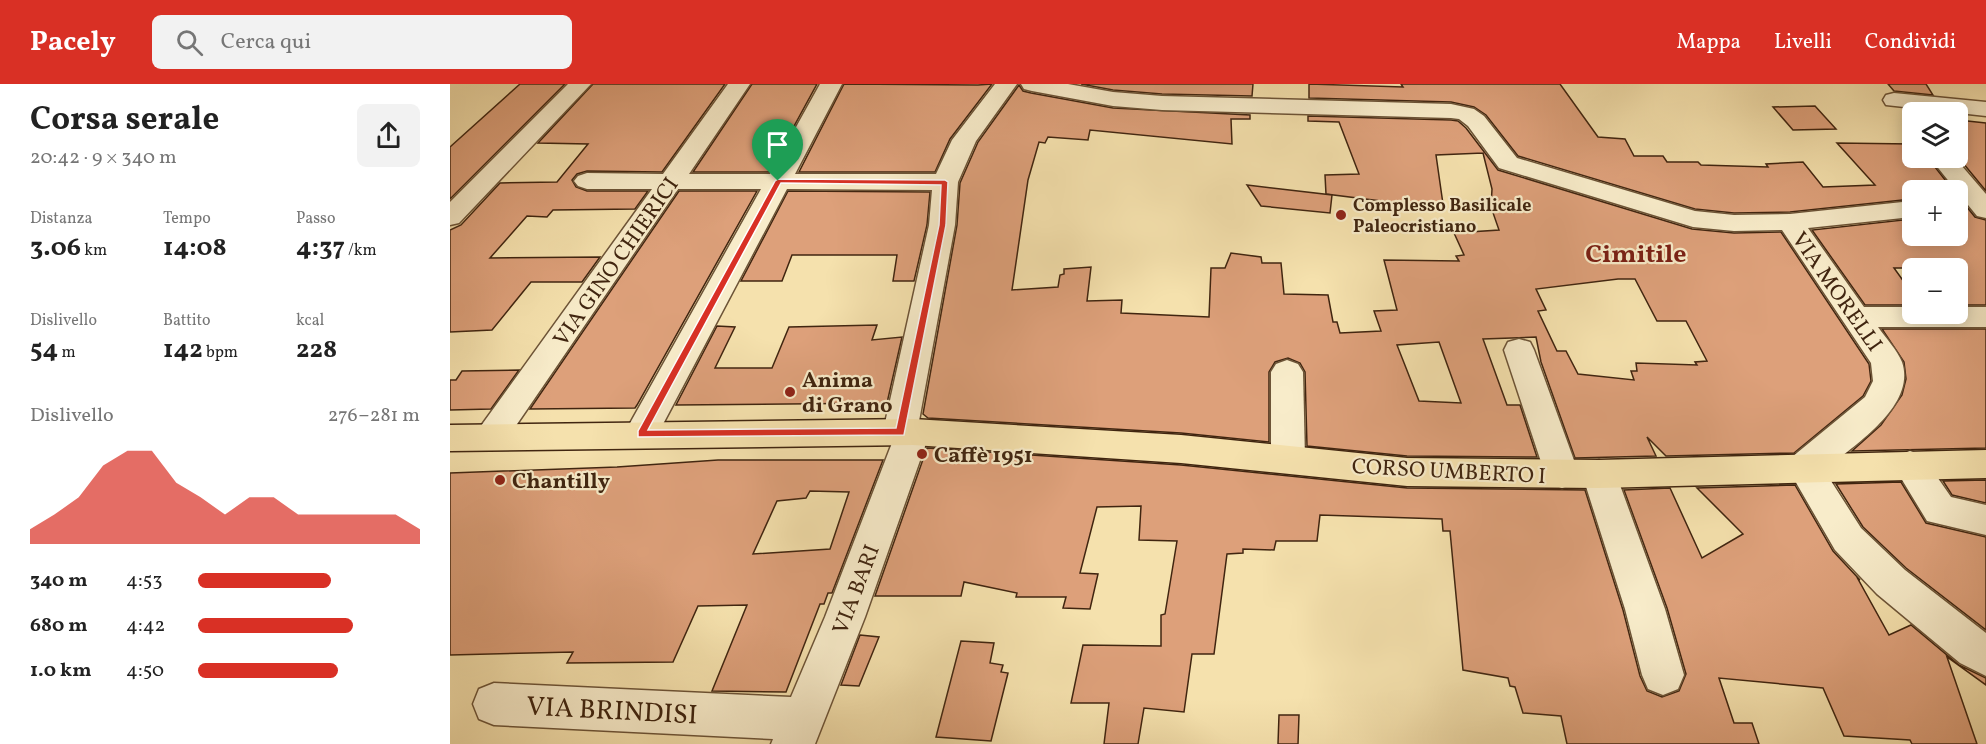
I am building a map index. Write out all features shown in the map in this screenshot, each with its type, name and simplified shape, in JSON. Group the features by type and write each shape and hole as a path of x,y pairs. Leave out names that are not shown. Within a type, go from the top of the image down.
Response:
{"main road":[{"name":"CORSO UMBERTO I","path":"450,438 907,432 1181,449 1407,472 1599,474 1986,464"}],"street":[{"path":"450,217 580,84"},
{"name":"VIA GINO CHIERICI","path":"490,437 739,84"},
{"path":"641,434 831,84"},
{"path":"588,181 945,182 964,140 1006,84"},
{"path":"1032,84 1113,99 1162,103 1451,111 1466,114 1476,121 1508,163 1693,219 1734,223 1790,222 1902,210"},
{"path":"1886,92 1986,110"},
{"path":"1886,92 1902,110"},
{"path":"1949,168 1975,207"},
{"name":"VIA BARI","path":"798,731 845,617 907,432 942,225 945,182"},
{"name":"VIA MORELLI","path":"1790,222 1886,362 1889,381 1878,405 1804,467"},
{"path":"1856,317 1986,317"},
{"path":"1520,350 1562,474"},
{"path":"1287,372 1288,459"},
{"path":"1910,465 1940,510 1986,520"},
{"path":"1804,467 1848,539 1891,582 1974,649 1986,656"},
{"path":"1599,474 1645,609 1663,675"},
{"name":"VIA BRINDISI","path":"494,704 798,731"}],"building":[{"path":"520,84 565,84 450,199 450,147"},
{"path":"593,84 725,84 662,172 587,171 577,174 572,180 576,187 587,191 648,191 635,209 553,210 547,217 527,216 490,258 600,257 582,282 531,282 492,330 450,332 450,230 461,225 500,183 557,182 588,144 538,143"},
{"path":"752,84 817,84 769,172 693,172"},
{"path":"844,84 992,84 950,139 935,172 799,172"},
{"path":"1081,84 1253,84 1252,96 1162,94 1113,90"},
{"path":"1309,84 1403,87 1401,84 1560,84 1598,137 1625,139 1634,156 1663,156 1667,162 1698,162 1701,165 1768,167 1766,164 1803,162 1823,187 1875,185 1837,143 1902,144 1902,168 1936,168 1945,180 1902,180 1902,200 1790,212 1734,213 1695,209 1518,156 1486,115 1474,107 1451,102 1309,98"},
{"path":"1888,84 1926,84 1933,95 1894,91"},
{"path":"1019,85 1023,91 1031,93 1113,108 1250,115 1250,119 1231,119 1232,144 1090,130 1088,140 1048,137 1045,143 1039,142 1028,180 1012,290 1058,287 1060,275 1064,274 1064,269 1091,267 1087,301 1122,300 1121,313 1209,317 1211,268 1225,268 1231,253 1261,257 1262,263 1281,263 1284,294 1328,295 1333,322 1337,322 1340,333 1381,331 1374,311 1397,310 1384,260 1459,261 1456,256 1464,255 1454,233 1499,230 1491,207 1492,189 1483,153 1436,155 1443,204 1405,204 1326,194 1325,175 1359,174 1339,122 1308,121 1308,116 1458,121 1498,170 1692,229 1734,233 1781,232 1869,364 1871,381 1863,396 1794,453 1666,456 1647,437 1656,456 1575,458 1541,362 1536,337 1483,339 1507,405 1520,405 1537,457 1407,456 1307,446 1305,372 1300,363 1288,358 1275,362 1269,372 1269,442 1181,433 928,418 923,414 957,225 960,183 978,142","holes":["1635,279 1657,321 1686,321 1707,361 1695,362 1697,365 1636,363 1637,371 1631,371 1634,380 1578,374 1566,351 1557,351 1538,311 1546,310 1536,289","1439,342 1461,403 1419,401 1397,345"]},
{"path":"1815,106 1836,129 1793,130 1773,107"},
{"path":"1968,121 1986,123 1986,191 1967,168"},
{"path":"1247,185 1332,195 1330,213 1261,206"},
{"path":"679,191 757,191 635,408 530,409"},
{"path":"788,191 930,192 927,225 914,281 893,281 897,255 792,255 782,281 741,281"},
{"path":"1968,208 1975,217 1986,220 1986,305 1968,305 1968,258 1902,258 1902,268 1894,268 1902,279 1902,305 1865,305 1812,230 1902,220 1902,246 1968,246"},
{"path":"877,325 872,340 902,337 887,403 676,405 717,326 735,327 715,368 772,368 789,327"},
{"path":"1882,329 1986,329 1986,448 1852,451 1881,425 1902,395 1906,379 1904,362"},
{"path":"519,370 491,409 450,410 450,380 456,380 462,371"},
{"path":"927,448 1181,465 1407,488 1585,490 1623,610 1640,676 1647,691 1662,697 1679,691 1686,674 1667,608 1624,490 1670,488 1702,558 1743,534 1697,488 1795,485 1833,551 1860,580 1858,579 1889,635 1911,625 1959,665 1986,678 1986,685 1947,657 1977,744 1912,744 1910,740 1844,736 1823,688 1719,678 1734,723 1752,723 1759,744 1567,744 1561,716 1523,713 1515,687 1510,686 1508,678 1463,670 1450,531 1443,531 1442,519 1320,515 1317,541 1276,541 1274,550 1243,549 1243,553 1227,554 1214,654 1192,654 1184,712 1144,708 1138,744 1104,744 1109,703 1071,703 1083,645 1161,646 1161,615 1165,614 1177,541 1139,540 1141,506 1097,507 1080,573 1098,574 1090,609 1063,608 1066,597 1016,597 1017,593 964,582 961,596 875,596"},
{"path":"718,460 883,460 832,593 828,593 824,604 820,604 786,692 712,691 747,605 698,606 673,662 567,663 573,652 450,655 450,473 617,467","holes":["810,491 849,492 830,549 753,554 777,501 806,498"]},
{"path":"1986,480 1986,503 1952,495 1943,481"},
{"path":"1901,482 1926,523 1986,537 1986,630 1906,568 1863,527 1836,484"},
{"path":"860,635 879,637 859,686 841,685"},
{"path":"961,641 994,643 990,663 1003,665 1001,672 1008,673 991,741 936,737"},
{"path":"1279,715 1299,715 1298,744 1278,744"}],"place":[{"name":"Complesso Basilicale Paleocristiano","path":"1341,215"},
{"name":"Anima di Grano","path":"790,392"},
{"name":"Caffè 1951","path":"922,454"},
{"name":"Chantilly","path":"500,480"}],"district":[{"name":"Cimitile","path":"1636,253"}],"route":[{"path":"778,181 945,182 942,225 900,432 641,434 778,181"}]}
